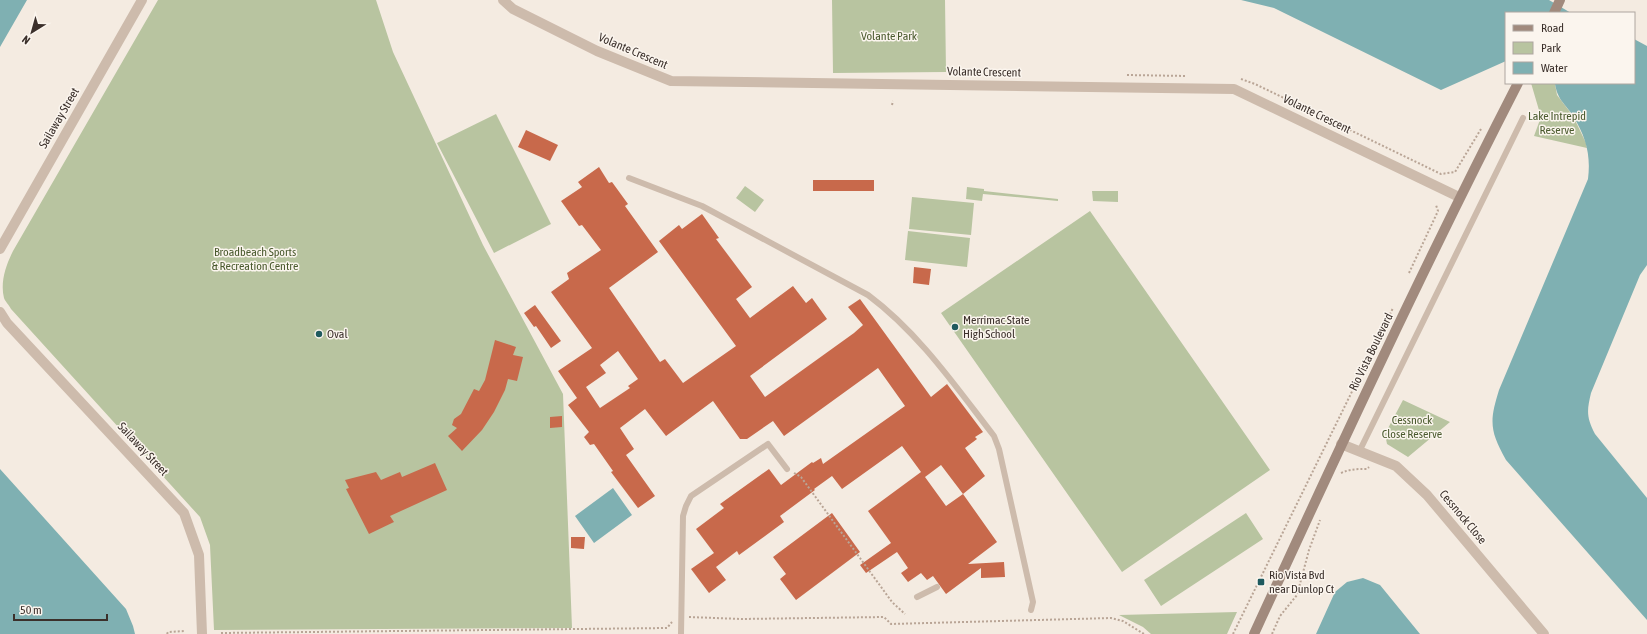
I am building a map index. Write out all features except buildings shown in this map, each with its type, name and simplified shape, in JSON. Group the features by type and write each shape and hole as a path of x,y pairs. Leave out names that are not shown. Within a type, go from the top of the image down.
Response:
{"street":[{"name":"Sailaway Street","path":"0,249 142,0"},
{"name":"Volante Crescent","path":"504,0 513,9 597,51 671,81 1234,89 1459,197"},
{"path":"1554,12 1560,0"},
{"name":"Rio Vista Boulevard","path":"1254,634 1341,444 1459,197 1517,84"},
{"name":"Sailaway Street","path":"0,312 7,323 184,513 199,555 202,634"},
{"name":"Cessnock Close","path":"1341,444 1396,466 1427,495 1544,634"}],"lane":[{"path":"1359,452 1523,118"},
{"path":"629,178 702,206 868,295 886,308 916,339 941,367 994,436 999,449 1033,602 1031,610"},
{"path":"681,634 684,516 686,506 691,496 768,444 787,469"},
{"path":"917,598 937,587"}],"path":[{"path":"1124,75 1192,76"},
{"path":"1237,78 1255,84 1441,174 1455,172 1483,126"},
{"path":"892,105 893,101"},
{"path":"1406,279 1438,211 1436,205"},
{"path":"1233,634 1394,305"},
{"path":"1340,474 1356,469 1367,470 1378,459"},
{"path":"787,469 801,477 892,602 905,614"},
{"path":"1272,634 1280,616 1297,595 1309,550 1321,517"},
{"path":"221,633 667,628 671,623 672,616 741,619 884,617 891,624 1111,618 1123,621 1144,634"},
{"path":"167,634 168,632 184,631"}],"green space":[{"name":"Broadbeach Sports & Recreation Centre","path":"158,0 376,0 393,52 483,245 563,394 572,628 214,630 210,545 200,517 11,309 3,292 4,274 13,251"},
{"name":"Volante Park","path":"832,0 945,0 946,72 833,73"},
{"name":"Lake Intrepid Reserve","path":"1531,84 1555,84 1557,95 1573,116 1587,148 1534,136 1541,117"},
{"path":"496,114 551,224 494,253 437,143"},
{"path":"745,186 764,200 755,212 736,198"},
{"path":"967,187 984,189 984,191 1058,199 1058,201 983,194 982,201 966,199"},
{"path":"1092,191 1118,191 1118,202 1093,201"},
{"path":"912,197 974,203 971,235 909,229"},
{"path":"1090,211 1270,470 1122,572 941,313"},
{"path":"908,231 970,238 967,267 905,260"},
{"name":"Cessnock Close Reserve","path":"1403,400 1450,422 1408,457 1387,444 1385,434"},
{"path":"1246,513 1263,539 1161,606 1144,580"},
{"path":"1237,612 1227,634 1151,634 1143,627 1119,615"}],"water":[{"path":"0,0 27,0 0,47"},
{"path":"1241,0 1549,0 1569,12 1505,12 1505,61 1441,90 1274,8"},
{"path":"1635,40 1647,46 1647,265 1640,275 1591,393 1588,414 1595,434 1647,498 1647,620 1506,460 1494,434 1494,410 1499,390 1588,179 1589,162 1584,139 1573,116 1556,90 1555,84 1635,84"},
{"path":"0,469 126,609 135,634 0,634"},
{"path":"613,488 632,515 594,543 575,516"},
{"path":"1363,578 1380,585 1420,634 1316,634 1335,592 1347,582"}],"place":[{"name":"Merrimac State High School","path":"955,327"},
{"name":"Oval","path":"319,334"},
{"name":"Rio Vista Bvd near Dunlop Ct","path":"1261,582"}]}
